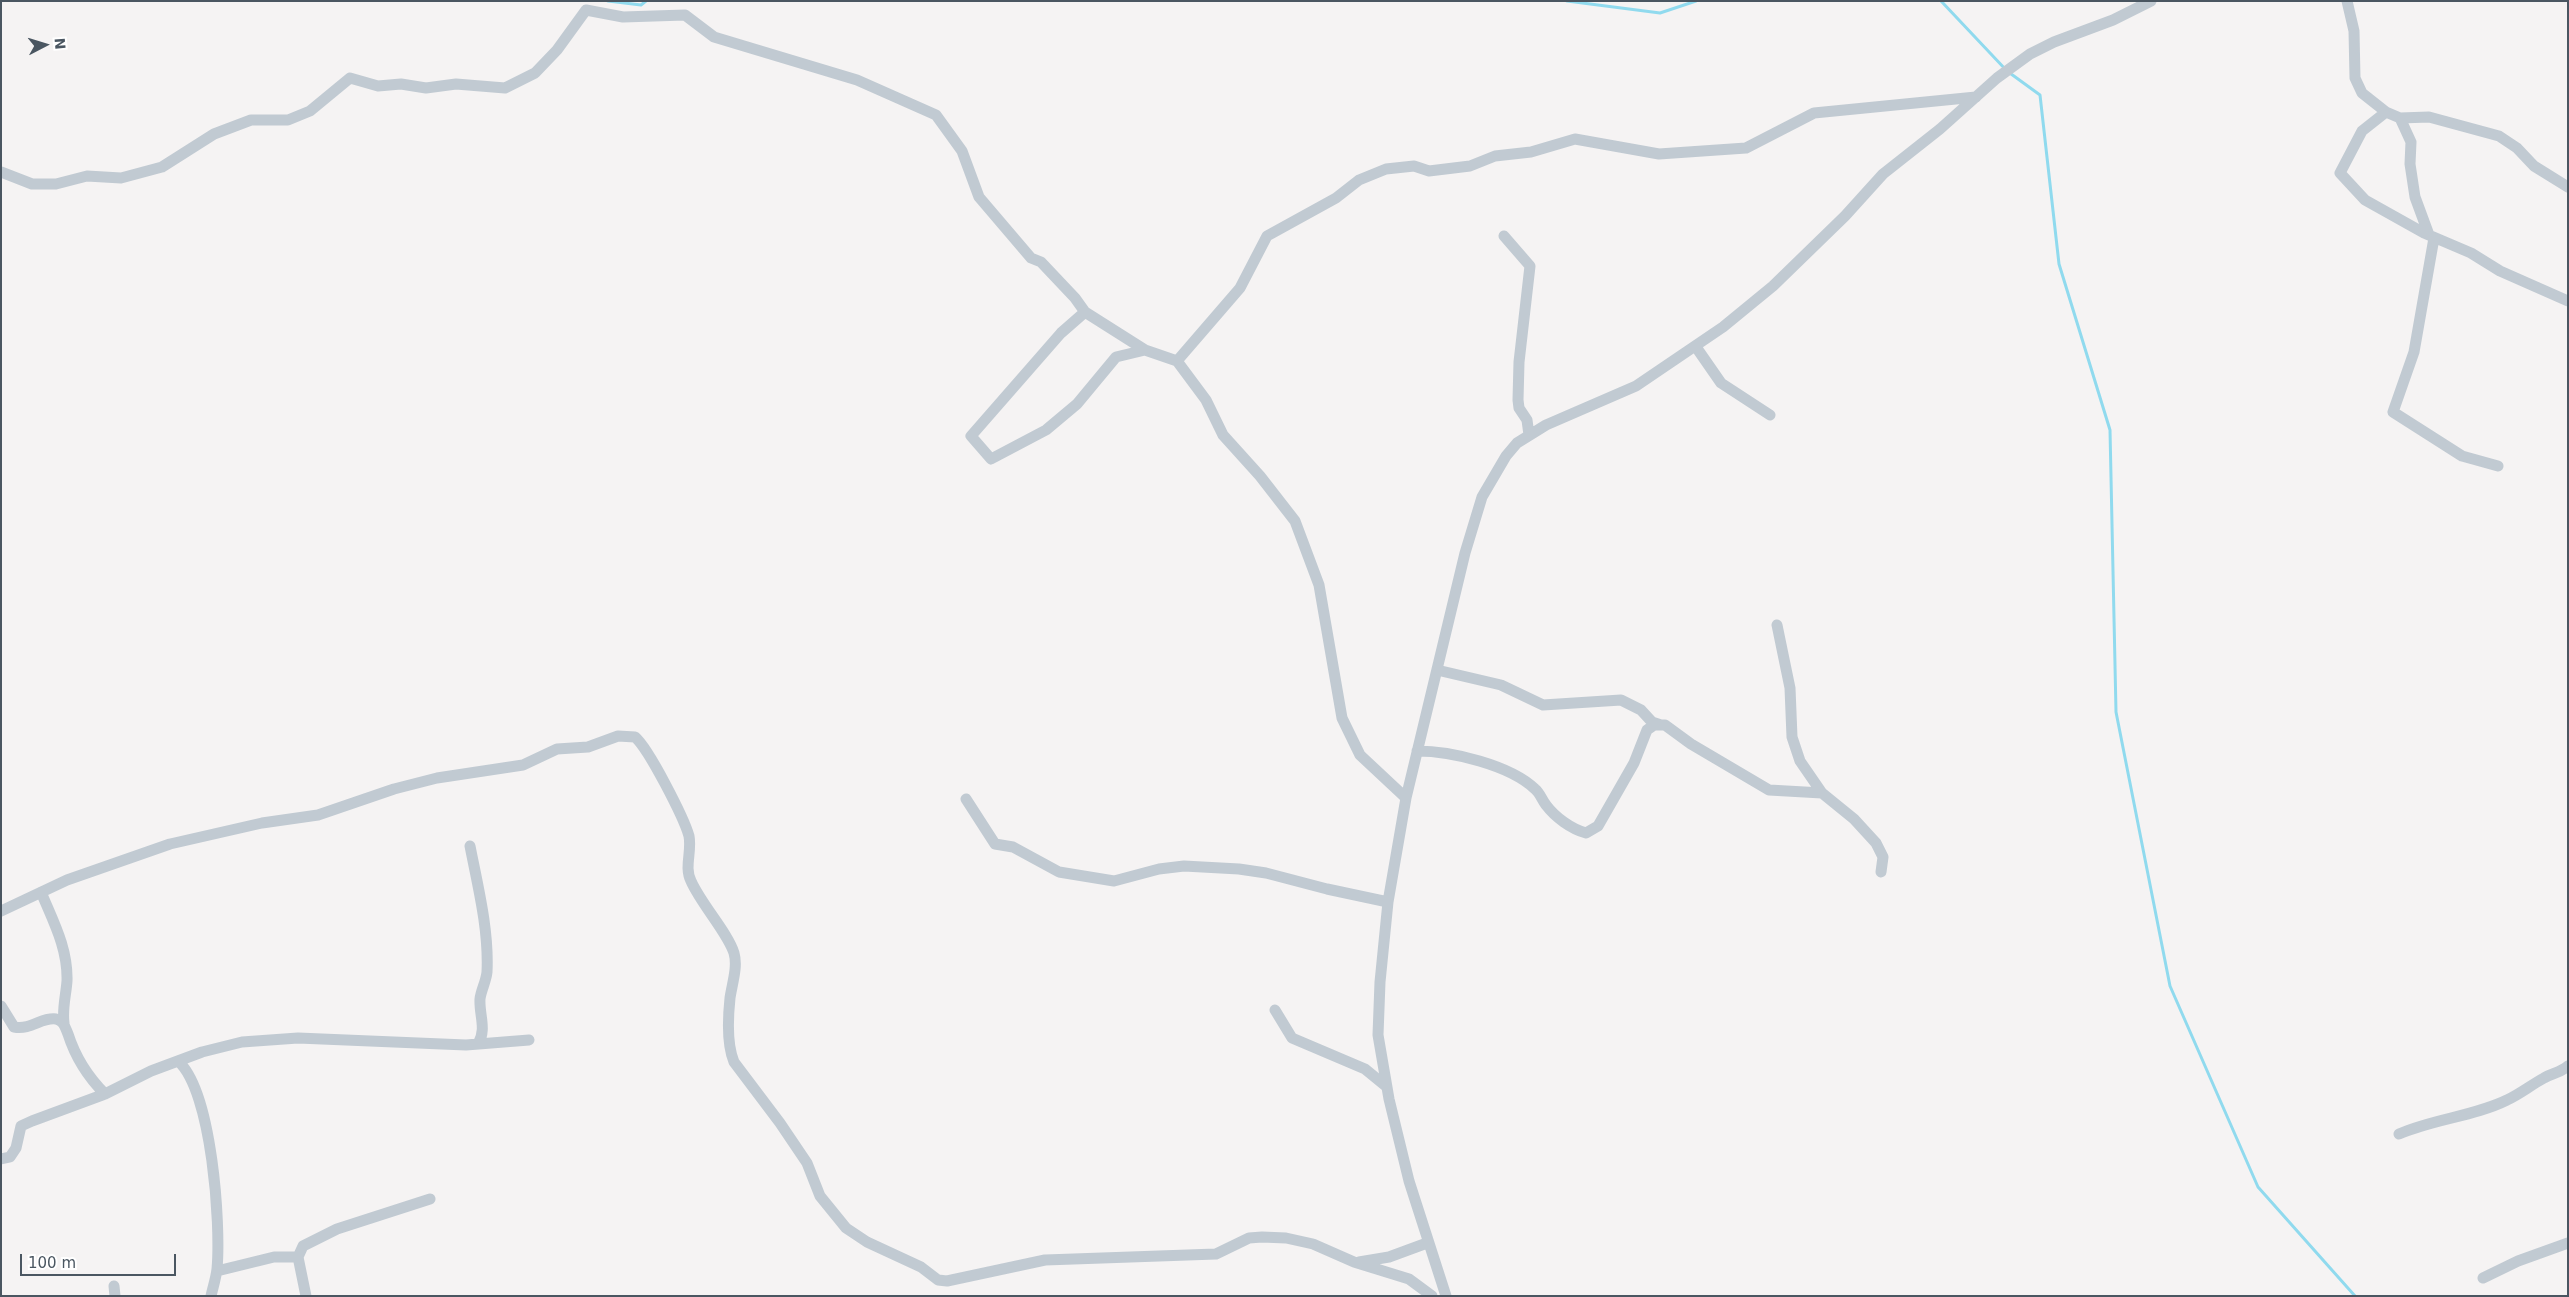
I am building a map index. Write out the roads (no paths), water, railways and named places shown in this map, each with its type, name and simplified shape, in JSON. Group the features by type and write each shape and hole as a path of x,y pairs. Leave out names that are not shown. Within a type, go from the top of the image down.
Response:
{"street":[{"path":"1446,1296 1427,1243 1409,1181 1387,1088 1378,1035 1380,982 1388,902 1406,798 1465,553 1482,497 1506,456 1529,435 1564,416 1636,386 1696,346 1773,286 1845,216 1883,174 1940,129 1976,96 2030,54 2054,42 2113,20 2151,1"},
{"path":"2347,1 2354,31 2355,78 2362,93 2386,112 2400,118 2429,117 2499,136 2517,148 2534,166 2568,187"},
{"path":"1,172 32,184 56,184 87,176 121,178 162,167 214,134 251,120 288,120 310,111 350,78 378,86 402,84 426,88 456,84 505,88 536,73 557,50 586,10 623,17 685,15 714,37 857,80 936,115 962,151 979,197 1031,258 1041,262 1075,298 1085,312 1145,350 1177,361 1206,400 1224,435 1260,476 1295,521 1320,585 1342,718 1360,755 1406,798"},
{"path":"1177,361 1240,288 1267,236 1336,198 1359,180 1386,169 1414,166 1429,171 1470,166 1495,156 1531,152 1575,139 1659,154 1746,148 1814,113 1976,96"},
{"path":"2386,112 2362,131 2340,173 2365,200 2432,236 2471,253 2500,271 2568,301"},
{"path":"2400,118 2411,142 2410,164 2415,197 2432,236 2414,352 2393,412 2462,456 2498,466"},
{"path":"1504,236 1530,266 1519,362 1518,400 1527,420 1529,435"},
{"path":"1085,312 1061,333 971,436 991,459 1046,430 1077,404 1116,357 1145,350"},
{"path":"1696,346 1721,383 1770,415"},
{"path":"1777,625 1790,688 1792,737 1800,761 1822,793 1854,819 1876,843 1883,857 1881,872"},
{"path":"1437,670 1501,685 1543,706 1621,700 1641,710 1652,722 1665,725 1691,744 1769,790 1822,793"},
{"path":"1417,751 1436,751 1511,773 1536,790 1547,807 1574,830 1586,833 1598,826 1634,763 1647,730 1654,725 1661,725"},
{"path":"1,911 111,863 170,844 262,823 318,815 394,789 437,778 523,765 557,749 588,747 618,736 635,737 650,755 689,836 687,868 689,879 734,953 734,976 730,1000 730,1053 734,1062 780,1123 807,1164 820,1196 846,1228 867,1242 921,1267 938,1280 947,1281 1045,1260 1216,1254 1249,1238 1262,1237 1286,1238 1313,1244 1354,1262 1409,1279 1432,1296"},
{"path":"966,799 995,844 1014,847 1059,872 1114,881 1159,869 1184,866 1239,869 1266,873 1388,902"},
{"path":"470,846 481,898 487,956 487,975 480,997 483,1031 478,1044"},
{"path":"41,892 63,942 67,979 63,1012 64,1024 81,1064 104,1094"},
{"path":"1,1006 14,1027 30,1028 47,1020 57,1020 64,1024"},
{"path":"1276,1010 1292,1038 1365,1069 1387,1088"},
{"path":"1,1159 10,1157 16,1148 21,1126 104,1094 151,1071 220,1047 267,1039 478,1044 529,1040"},
{"path":"178,1061 187,1069 195,1087 209,1146 217,1217 217,1271 211,1296"},
{"path":"2399,1134 2420,1125 2507,1100 2526,1087 2548,1075 2561,1072 2568,1066"},
{"path":"306,1296 298,1257 303,1246 337,1229 430,1199"},
{"path":"1354,1262 1389,1257 1427,1243"},
{"path":"2483,1278 2518,1261 2568,1243"},
{"path":"217,1271 274,1257 298,1257"}],"waterway":[{"path":"608,1 641,5 646,1"},
{"path":"1567,1 1660,13 1696,1"},
{"path":"1941,1 2007,71 2040,95 2059,264 2110,430 2116,712 2170,986 2258,1187 2355,1296"}]}
